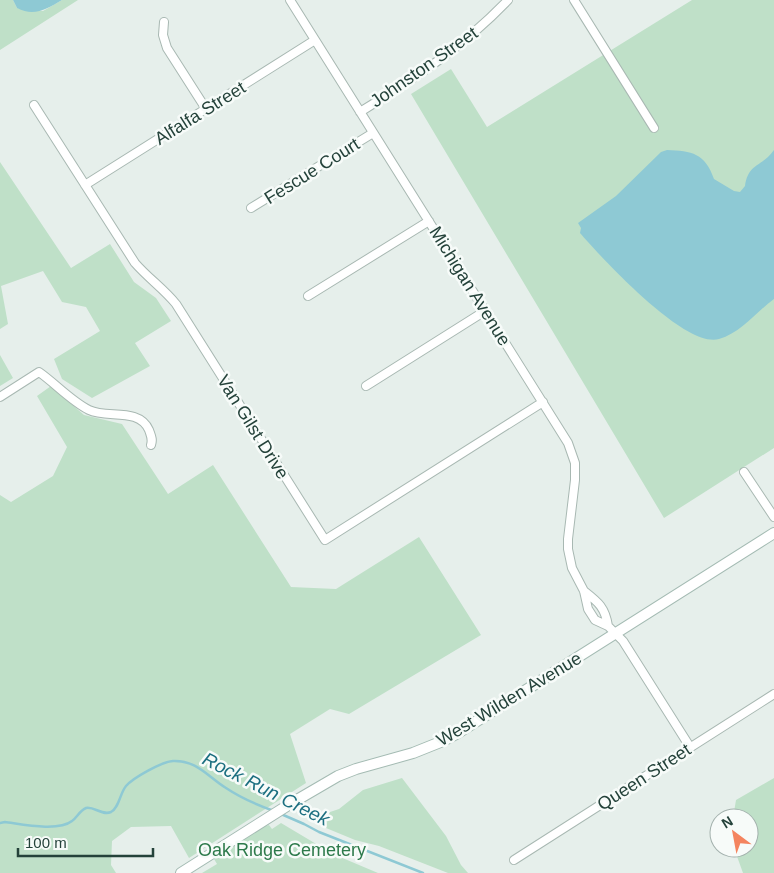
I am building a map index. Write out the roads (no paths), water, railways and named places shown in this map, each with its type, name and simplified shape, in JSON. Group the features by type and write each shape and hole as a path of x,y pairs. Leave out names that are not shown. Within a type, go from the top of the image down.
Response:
{"street":[{"name":"Michigan Avenue","path":"290,0 568,443 575,464 568,549 572,568 584,591 588,609 595,620 608,626 623,641 690,747"},
{"name":"Johnston Street","path":"360,112 454,50 508,0"},
{"path":"574,0 654,128"},
{"path":"164,22 162,35 167,48 206,109"},
{"name":"Alfalfa Street","path":"85,185 315,40"},
{"name":"Van Gilst Drive","path":"34,105 135,263 146,276 167,292 176,304 325,540 543,402"},
{"name":"Fescue Court","path":"252,208 373,133"},
{"path":"308,296 429,220"},
{"path":"366,386 485,311"},
{"path":"0,397 40,372 90,411 130,415 142,421 147,427 152,440 151,445"},
{"path":"744,472 774,517"},
{"name":"West Wilden Avenue","path":"181,873 194,870 266,819 338,776 413,753 443,741 774,533"},
{"name":"Michigan Avenue","path":"584,591 599,602 606,614 608,626"},
{"name":"Queen Street","path":"514,860 774,694"}],"water":[{"path":"13,0 62,0 46,9 29,12 17,8"},
{"path":"667,150 684,151 696,155 706,164 714,179 734,191 740,192 745,186 752,169 765,160 774,150 774,299 741,327 719,339 704,338 686,330 666,316 624,280 580,233 581,228 578,223 616,196 661,152"}],"waterway":[{"name":"Rock Run Creek","path":"0,823 49,827 72,821 86,808 92,808 104,813 111,812 116,807 126,786 155,767 173,761 181,761 196,766 237,795 274,811"},
{"name":"Rock Run Creek","path":"281,814 319,832 423,873"}],"park label":[{"name":"Oak Ridge Cemetery","path":"282,850"}]}
